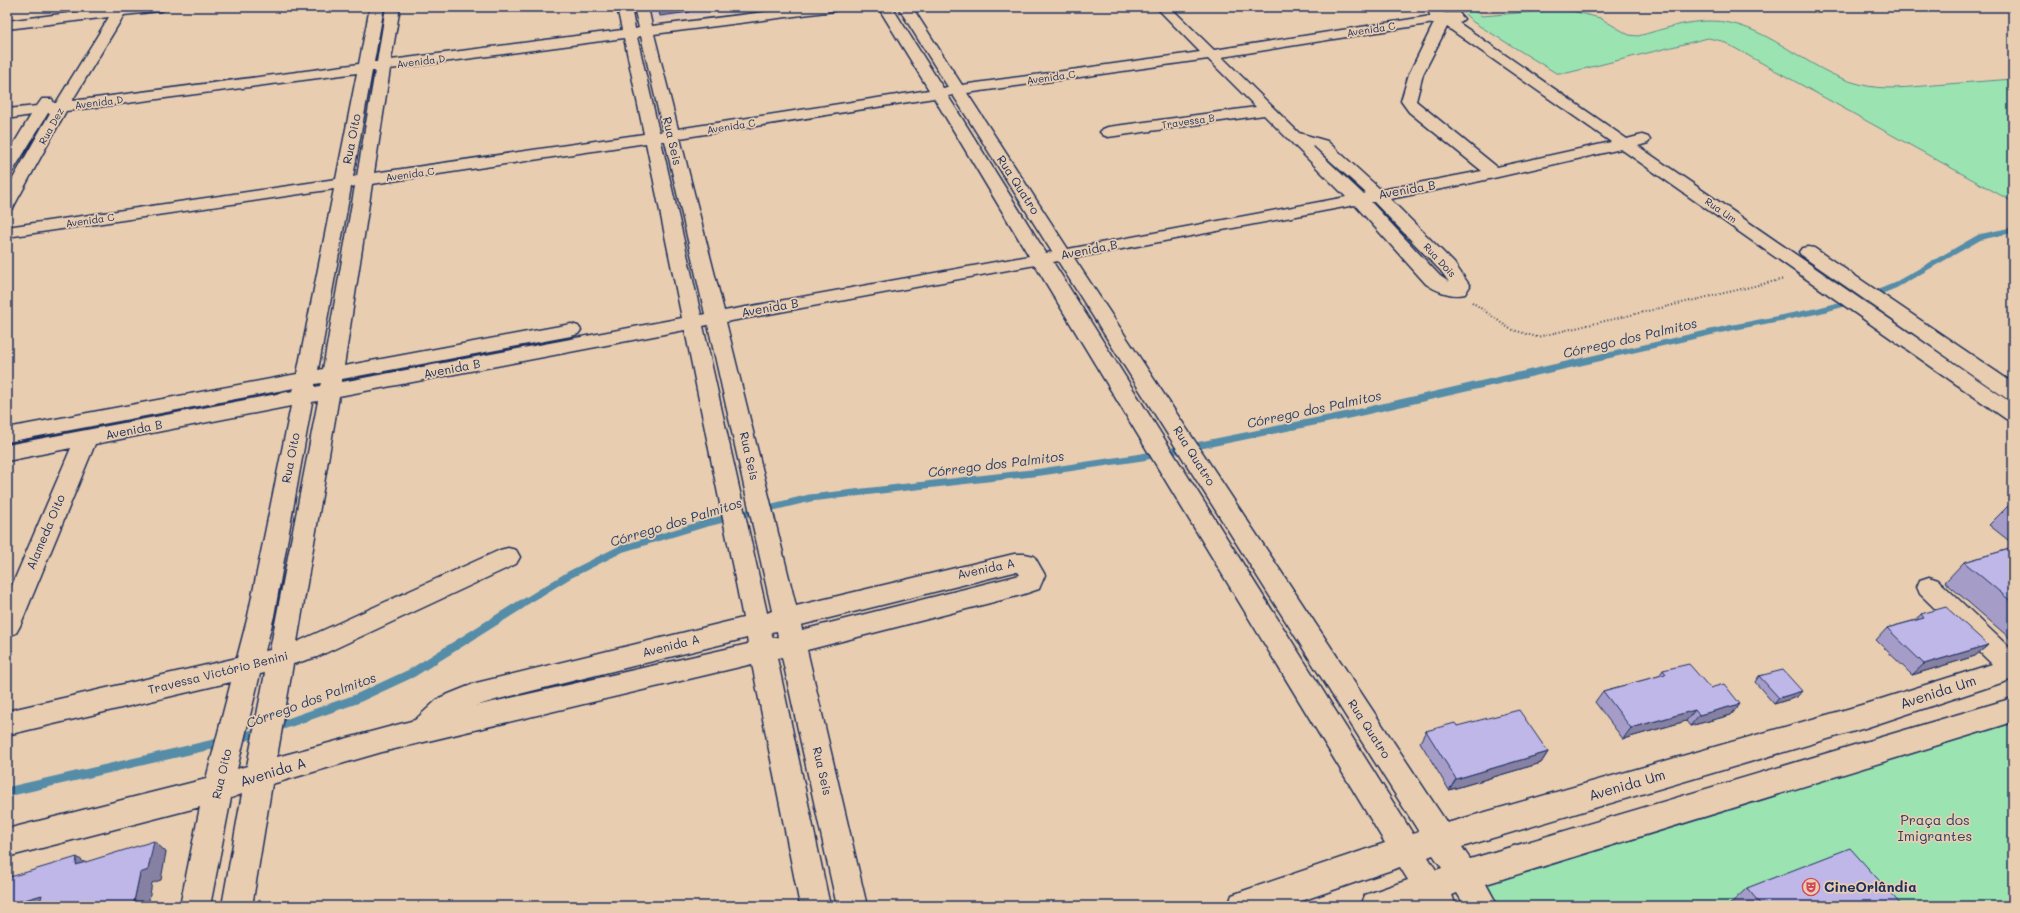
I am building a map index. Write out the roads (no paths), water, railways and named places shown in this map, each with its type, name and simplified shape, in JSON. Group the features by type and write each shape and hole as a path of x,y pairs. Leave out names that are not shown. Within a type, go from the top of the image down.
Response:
{"street":[{"path":"7,19 110,9 161,7"},
{"name":"Rua Oito","path":"237,906 273,697 332,384 365,175 375,63 377,7"},
{"name":"Rua Oito","path":"195,906 225,756 261,616 345,178 375,63 393,7"},
{"name":"Rua Seis","path":"624,7 637,29 670,130 757,489 841,852 852,906"},
{"name":"Rua Seis","path":"641,7 637,29 651,133 730,494 815,906"},
{"name":"Avenida D","path":"637,29 780,7"},
{"name":"Avenida D","path":"7,105 48,101 64,102 637,29 834,7"},
{"name":"Rua Quatro","path":"885,7 1435,897"},
{"name":"Rua Quatro","path":"905,7 1059,249 1187,444 1483,906"},
{"name":"Rua Dois","path":"1163,7 1216,50 1239,63"},
{"name":"Rua Dois","path":"1180,7 1263,106 1295,137 1362,192 1433,280 1442,287 1450,290 1458,290"},
{"path":"7,25 110,9"},
{"path":"92,27 110,9"},
{"name":"Rua Dez","path":"7,204 64,102 110,9"},
{"path":"1444,13 1408,99 1411,106 1417,112 1489,169"},
{"name":"Avenida C","path":"7,232 345,178 956,86 1216,50 1444,13"},
{"name":"Rua Um","path":"1444,13 1642,140 1739,205"},
{"name":"Rua Um","path":"1444,13 1624,143 2013,414"},
{"path":"1250,74 1264,91 1263,106"},
{"name":"Rua Dez","path":"7,168 48,101"},
{"name":"Avenida D","path":"7,114 48,101"},
{"name":"Travessa B","path":"1108,132 1263,106"},
{"name":"Avenida B","path":"7,436 305,389 714,310 921,274 1362,192 1534,162 1642,140"},
{"name":"Avenida C","path":"7,222 345,178"},
{"path":"1796,244 2013,392"},
{"name":"Avenida B","path":"7,453 86,439 305,389"},
{"name":"Alameda Oito","path":"7,626 86,439"},
{"path":"1214,538 1241,529"},
{"name":"Travessa Victório Benini","path":"7,723 281,658 308,649 508,557"},
{"name":"Avenida A","path":"7,843 218,788 259,775 423,731 792,644 1021,585 1030,582 1032,575 1026,563 1014,563 473,695 443,708 423,731"},
{"path":"1929,587 2013,668"},
{"name":"Avenida Um","path":"1243,906 1440,839 1865,716 2013,668"},
{"path":"1376,906 1435,897 1463,876 2013,710"}],"waterway":[{"name":"Córrego dos Palmitos","path":"1597,358 1730,328 1817,311 1862,299 1894,286 1980,237 2013,230"},
{"name":"Córrego dos Palmitos","path":"520,605 569,575 621,549 707,523 810,498 1041,472 1142,457 1348,415 1602,357"},
{"name":"Córrego dos Palmitos","path":"274,728 356,699 412,673 522,604"},
{"name":"Córrego dos Palmitos","path":"237,739 262,731"},
{"name":"Córrego dos Palmitos","path":"7,792 223,742"}],"place":[{"name":"CineOrlândia","path":"1811,887"}],"park label":[{"name":"Praça dos Imigrantes","path":"1935,828"}]}
